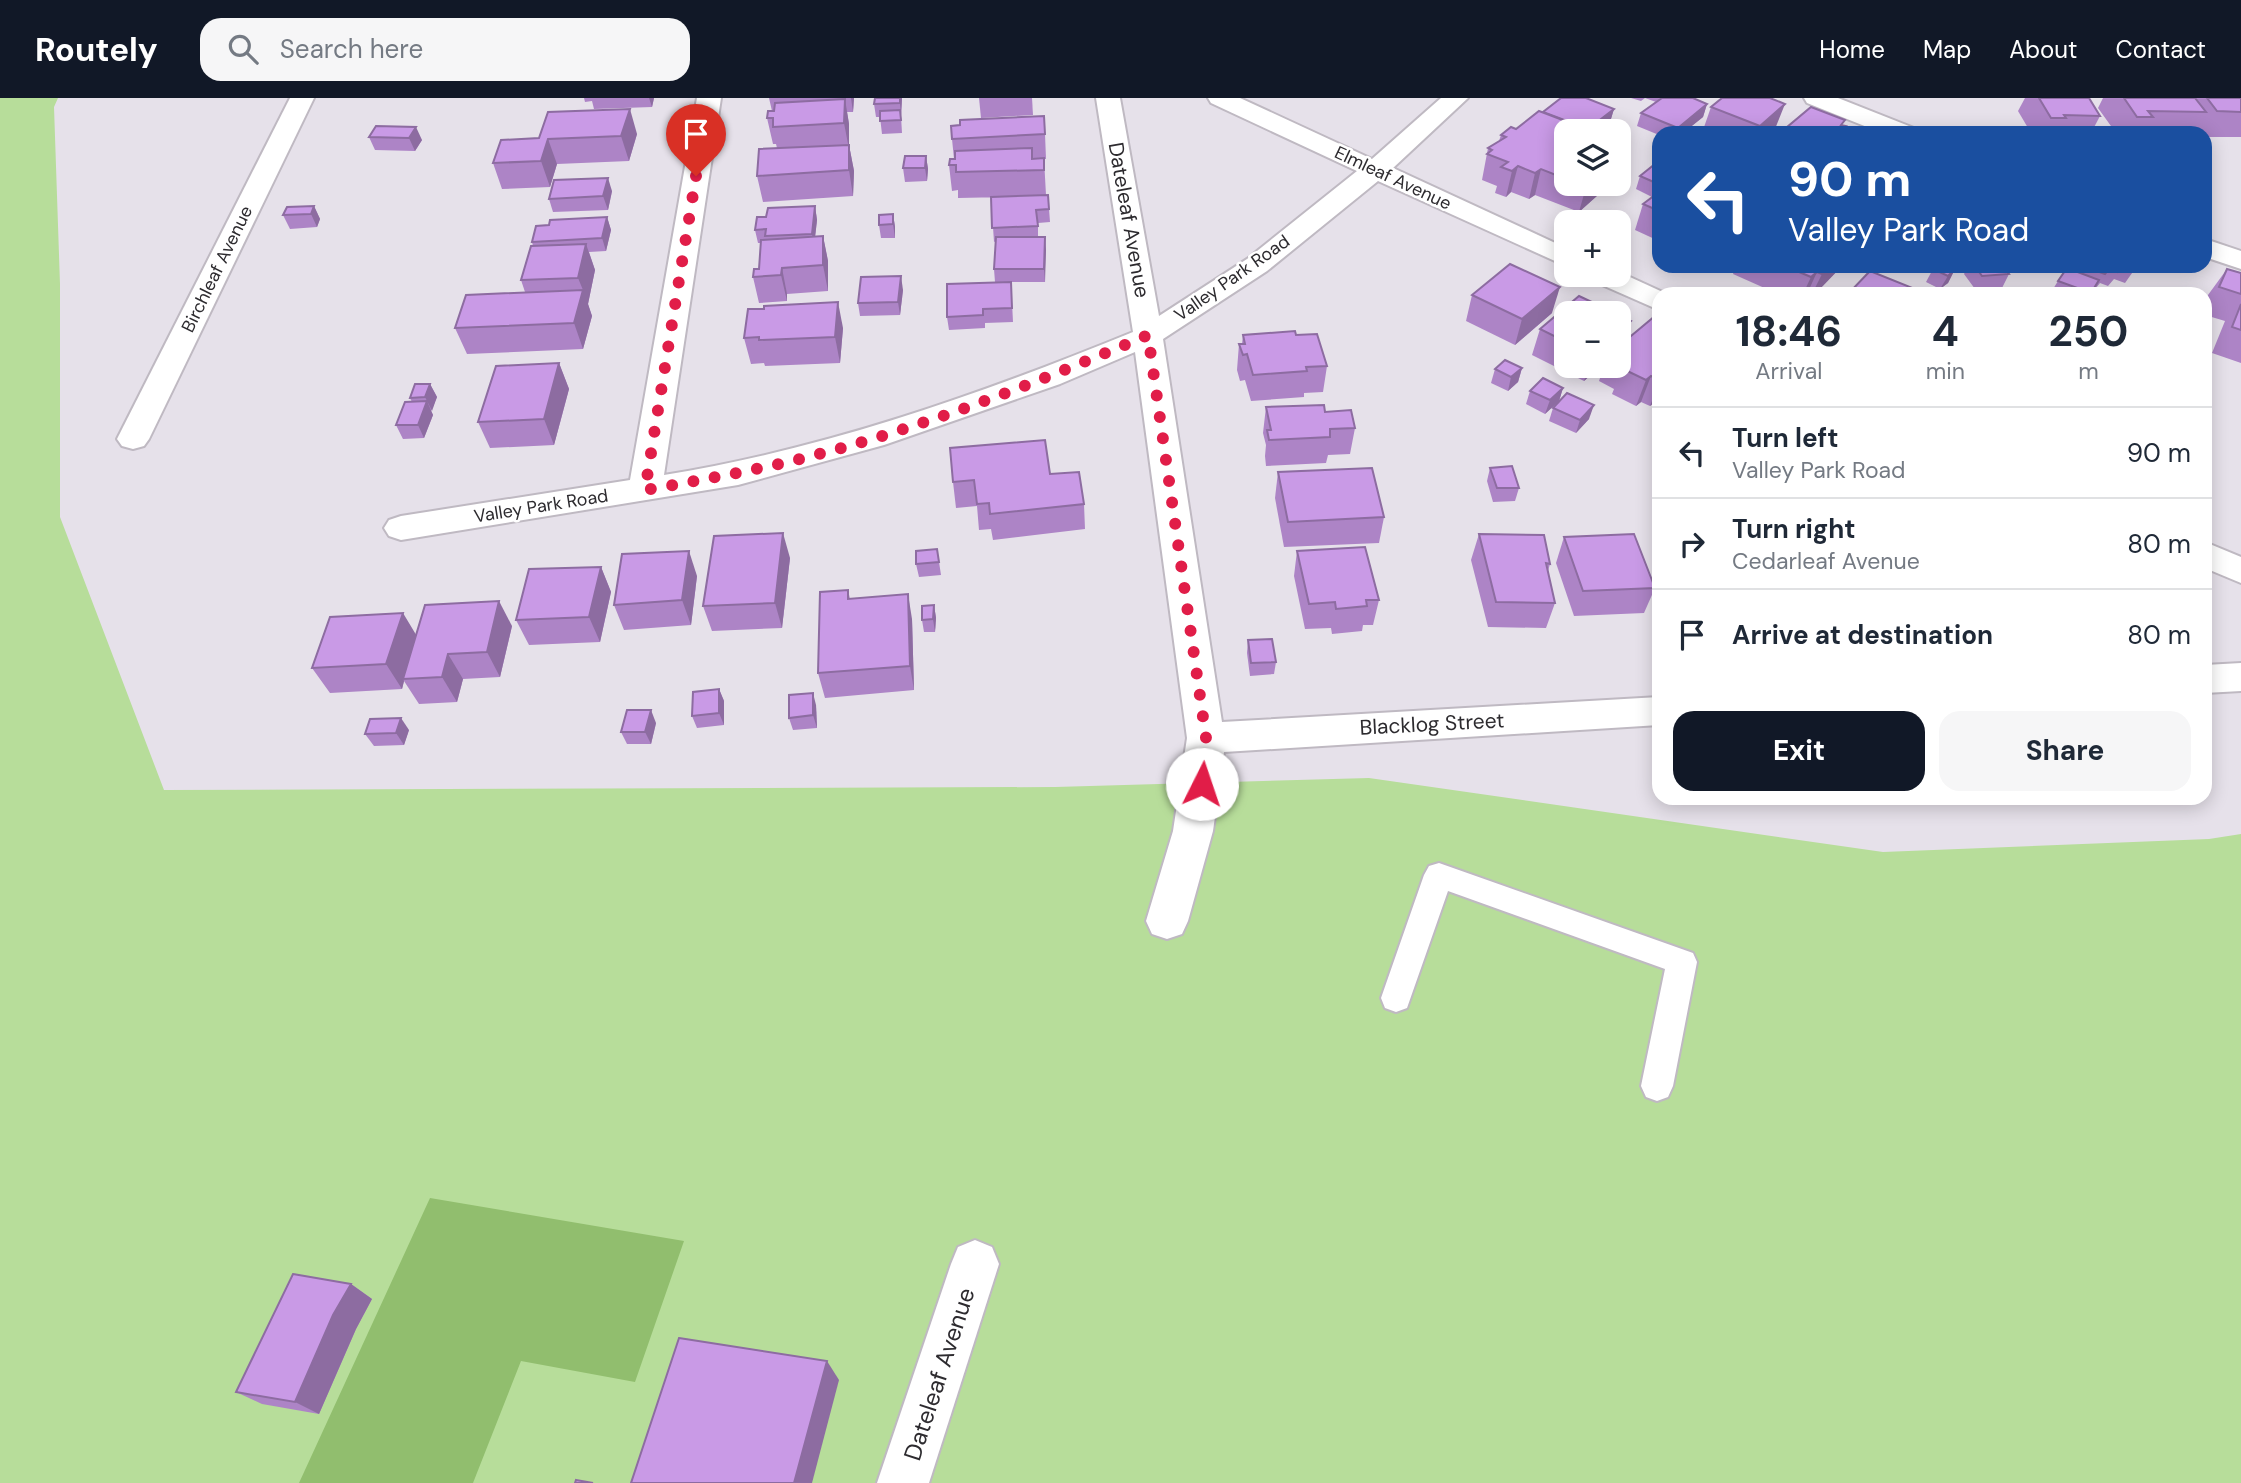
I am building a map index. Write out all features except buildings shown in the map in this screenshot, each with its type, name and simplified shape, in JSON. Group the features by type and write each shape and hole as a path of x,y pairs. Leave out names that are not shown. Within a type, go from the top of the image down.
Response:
{"street":[{"name":"Birchleaf Avenue","path":"133,439 302,98"},
{"path":"645,490 709,98"},
{"name":"Dateleaf Avenue","path":"1108,98 1148,335 1206,738 1202,784 1189,854 1167,921"},
{"name":"Elmleaf Avenue","path":"1220,98 1554,252"},
{"name":"Valley Park Road","path":"401,528 738,474 873,438 1038,382 1148,335 1256,265 1376,169 1456,98"},
{"path":"1816,98 1887,126"},
{"path":"2212,250 2241,261"},
{"path":"1629,287 1652,298"},
{"path":"2212,557 2241,571"},
{"path":"2212,679 2241,677"},
{"name":"Blacklog Street","path":"1206,738 1652,711"},
{"name":"Dateleaf Avenue","path":"903,1483 975,1264"}],"lane":[{"path":"1396,998 1439,875 1682,962 1657,1086"}],"shaded area":[{"path":"0,98 58,98 54,107 60,284 60,517 164,790 1055,787 1369,778 1883,852 2209,839 2241,834 2241,1483 0,1483"},
{"path":"430,1198 684,1241 635,1382 521,1361 473,1483 299,1483"}],"route":[{"path":"696,176 645,490 738,474 873,438 1049,377 1148,335 1206,738 1202,784"}]}
